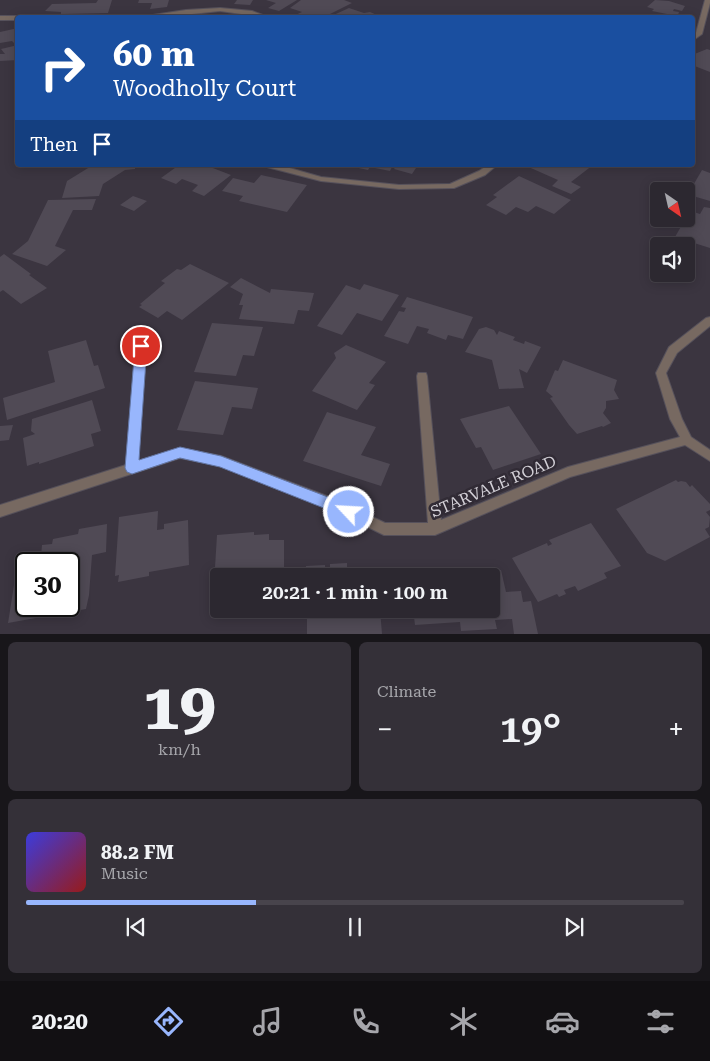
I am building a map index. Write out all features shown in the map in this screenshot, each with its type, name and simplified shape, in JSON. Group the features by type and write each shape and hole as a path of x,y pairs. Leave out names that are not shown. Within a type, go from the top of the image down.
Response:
{"street":[{"path":"695,37 699,34 708,0"},
{"path":"164,15 220,9 261,15"},
{"path":"0,18 15,18"},
{"path":"277,167 321,179 398,187 451,186 482,173 490,167"},
{"path":"710,321 673,350 661,373 676,419 687,440 710,456"},
{"path":"132,468 141,346"},
{"path":"422,376 435,529"},
{"name":"STARVALE ROAD","path":"0,511 180,453 221,461 331,503 384,529 435,529 568,472 687,440"}],"building":[{"path":"98,0 112,0 108,13 61,14 61,12 45,11 52,4 96,3"},
{"path":"139,0 169,0 167,7 150,9 152,3 138,3"},
{"path":"237,0 253,0 250,5 234,4"},
{"path":"266,0 297,0 279,11 268,8 276,3"},
{"path":"301,0 344,0 352,3 328,15 295,15 302,12 290,8"},
{"path":"655,0 669,1 685,6 682,11 674,9 673,11 679,12 678,15 652,11 654,9 647,7"},
{"path":"349,8 377,15 334,15"},
{"path":"15,29 15,43 12,41 0,43 0,32"},
{"path":"15,46 15,60 0,61 0,54 5,54 1,49"},
{"path":"707,49 710,50 710,72 695,66 695,54"},
{"path":"90,167 135,167 135,169 125,170 103,184 99,196 62,198 67,181"},
{"path":"176,167 210,167 231,175 204,196 192,191 198,185 182,179 176,184 161,178"},
{"path":"354,167 370,167 368,170"},
{"path":"370,167 392,167 390,171"},
{"path":"396,167 417,167 412,174 394,169"},
{"path":"529,167 590,167 571,182 581,187 571,194 552,186 558,180"},
{"path":"702,170 710,173 710,201 695,197 695,182"},
{"path":"261,175 307,185 287,212 239,201 243,196 222,191 233,178 254,183"},
{"path":"519,176 571,200 554,214 536,206 528,212 516,207 506,215 486,205 497,197 493,195"},
{"path":"133,196 147,201 134,211 120,205"},
{"path":"96,199 92,210 73,210 55,246 66,250 47,266 12,254 28,241 48,200"},
{"path":"704,207 710,208 710,248 695,243 695,237 675,237 680,228 695,228 695,212 700,214"},
{"path":"4,254 47,288 21,304 3,290 0,292 0,257"},
{"path":"190,264 229,283 182,320 167,311 158,318 139,307 142,305 140,304 165,283 161,281 177,269 181,270"},
{"path":"241,278 270,293 271,289 314,293 309,311 298,310 294,324 239,319 243,305 239,305 243,294 230,287"},
{"path":"364,284 399,295 382,321 357,313 342,335 317,326 346,285 360,290"},
{"path":"407,297 473,317 463,339 448,335 446,340 427,333 429,329 417,326 408,344 384,336 399,311 404,312 406,308 401,307"},
{"path":"212,323 263,327 254,356 243,355 236,376 194,372"},
{"path":"486,327 494,330 497,335 499,331 515,337 513,340 524,344 525,341 541,347 527,373 519,369 524,388 499,389 492,360 465,352 479,329"},
{"path":"86,340 94,366 98,365 105,388 7,420 3,398 55,382 48,351"},
{"path":"346,345 386,362 369,383 375,385 357,410 312,391 336,358 334,353"},
{"path":"563,360 617,380 614,390 619,399 606,401 606,408 603,413 611,423 577,434 569,425 550,398 553,397 546,391 555,370 558,371"},
{"path":"195,381 258,388 252,409 232,407 223,435 177,430"},
{"path":"92,400 101,431 91,434 94,446 39,464 39,462 27,466 23,438 35,434 31,431 32,419"},
{"path":"509,406 541,454 493,470 481,447 476,448 460,419"},
{"path":"327,412 376,427 361,455 390,464 381,486 303,461"},
{"path":"13,425 9,440 0,441 0,426"},
{"path":"676,480 678,482 686,482 690,487 692,485 710,504 710,510 706,512 710,517 709,527 705,529 710,537 665,561 647,553 616,509"},
{"path":"158,511 157,530 164,529 164,524 188,520 189,565 149,572 149,576 118,582 119,575 115,576 119,517"},
{"path":"591,523 621,566 604,573 607,578 578,591 575,586 564,590 566,594 559,597 557,594 538,602 512,558 547,543 548,546 552,544 549,540"},
{"path":"107,524 106,552 92,555 86,609 80,610 80,552 41,552 42,545 52,544 53,539 78,534 79,529"},
{"path":"254,532 254,535 269,534 269,540 284,540 284,568 215,568 217,535"},
{"path":"347,563 347,567 359,568 306,568 306,566 325,565 325,567 330,567 330,564"},
{"path":"501,570 506,592 521,591 523,602 531,601 538,634 514,634 512,619 495,620 497,629 461,631 460,622 415,625 414,618 500,618"},
{"path":"15,579 15,617 41,617 8,623"},
{"path":"307,618 381,618 382,634 307,634"}],"route":[{"path":"141,346 132,468 180,453 221,461 331,503 349,512"}]}
